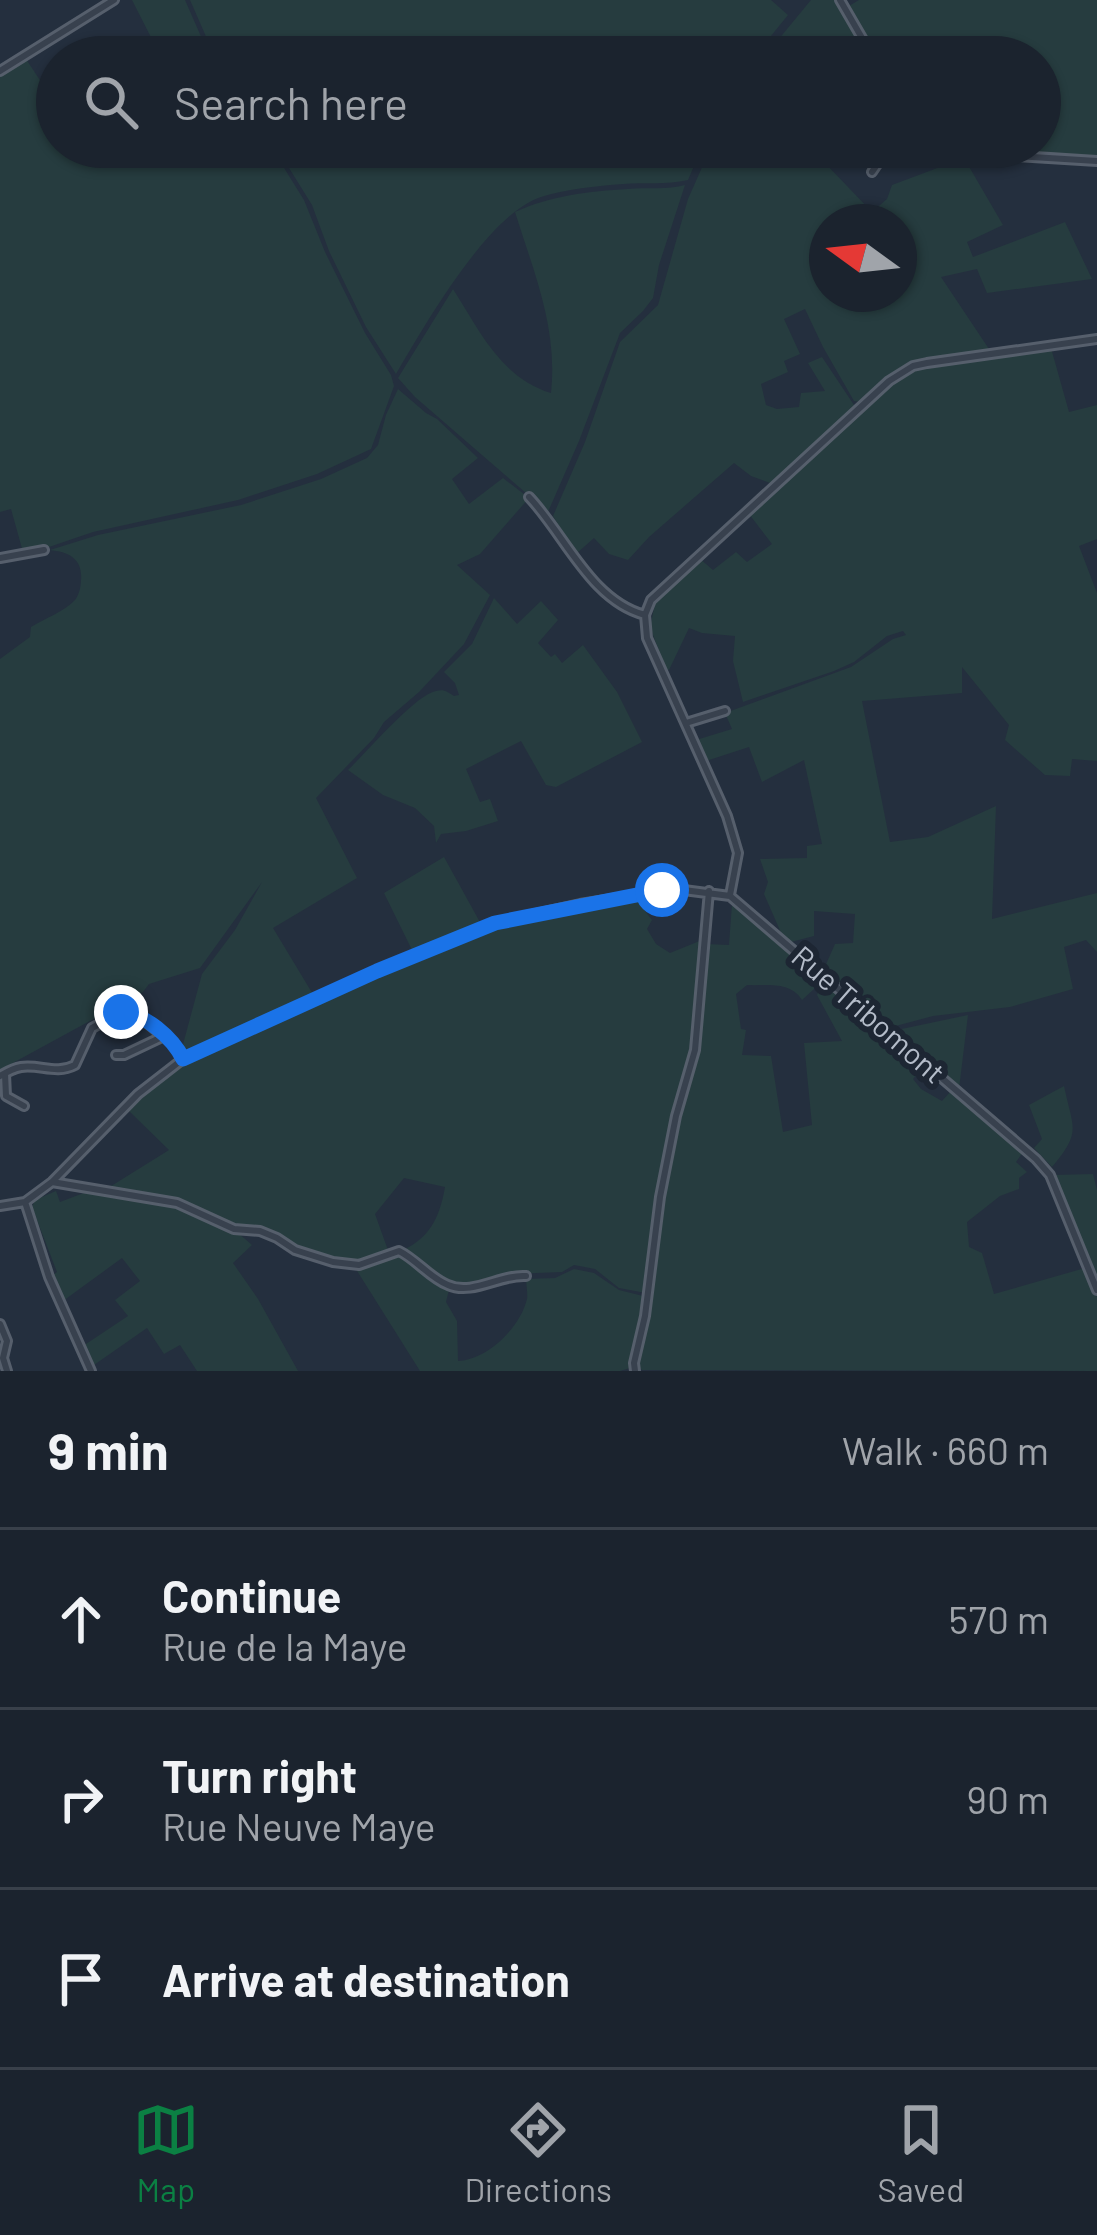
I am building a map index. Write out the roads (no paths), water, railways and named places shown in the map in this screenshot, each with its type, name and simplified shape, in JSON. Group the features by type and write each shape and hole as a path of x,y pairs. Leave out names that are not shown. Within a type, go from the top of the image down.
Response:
{"street":[{"path":"56,36 114,0"},
{"path":"840,0 861,36"},
{"path":"0,71 36,49"},
{"path":"1061,159 1097,161"},
{"path":"872,172 875,168"},
{"path":"0,1206 25,1202 52,1182 138,1094 183,1059 377,971 495,923 648,892 690,888 730,896 738,853 727,816 647,638 645,614 650,600 901,373 927,363 1097,339"},
{"path":"529,496 581,567 620,606 645,614"},
{"path":"0,557 44,550"},
{"path":"686,723 725,711"},
{"path":"635,1371 660,1197 695,1050 710,891"},
{"name":"Rue Tribomont","path":"730,896 1036,1159 1050,1175 1097,1290"},
{"path":"24,1106 7,1096 3,1075 24,1067 69,1070 92,1028 121,1012 136,1013 183,1059"},
{"path":"116,1055 164,1036"},
{"path":"52,1182 177,1202 234,1229 260,1231 295,1250 333,1262 359,1265 399,1252 451,1287 476,1287 512,1275 526,1276"},
{"path":"25,1202 49,1277 91,1371"},
{"path":"0,1324 7,1341 3,1358 7,1371"}]}
